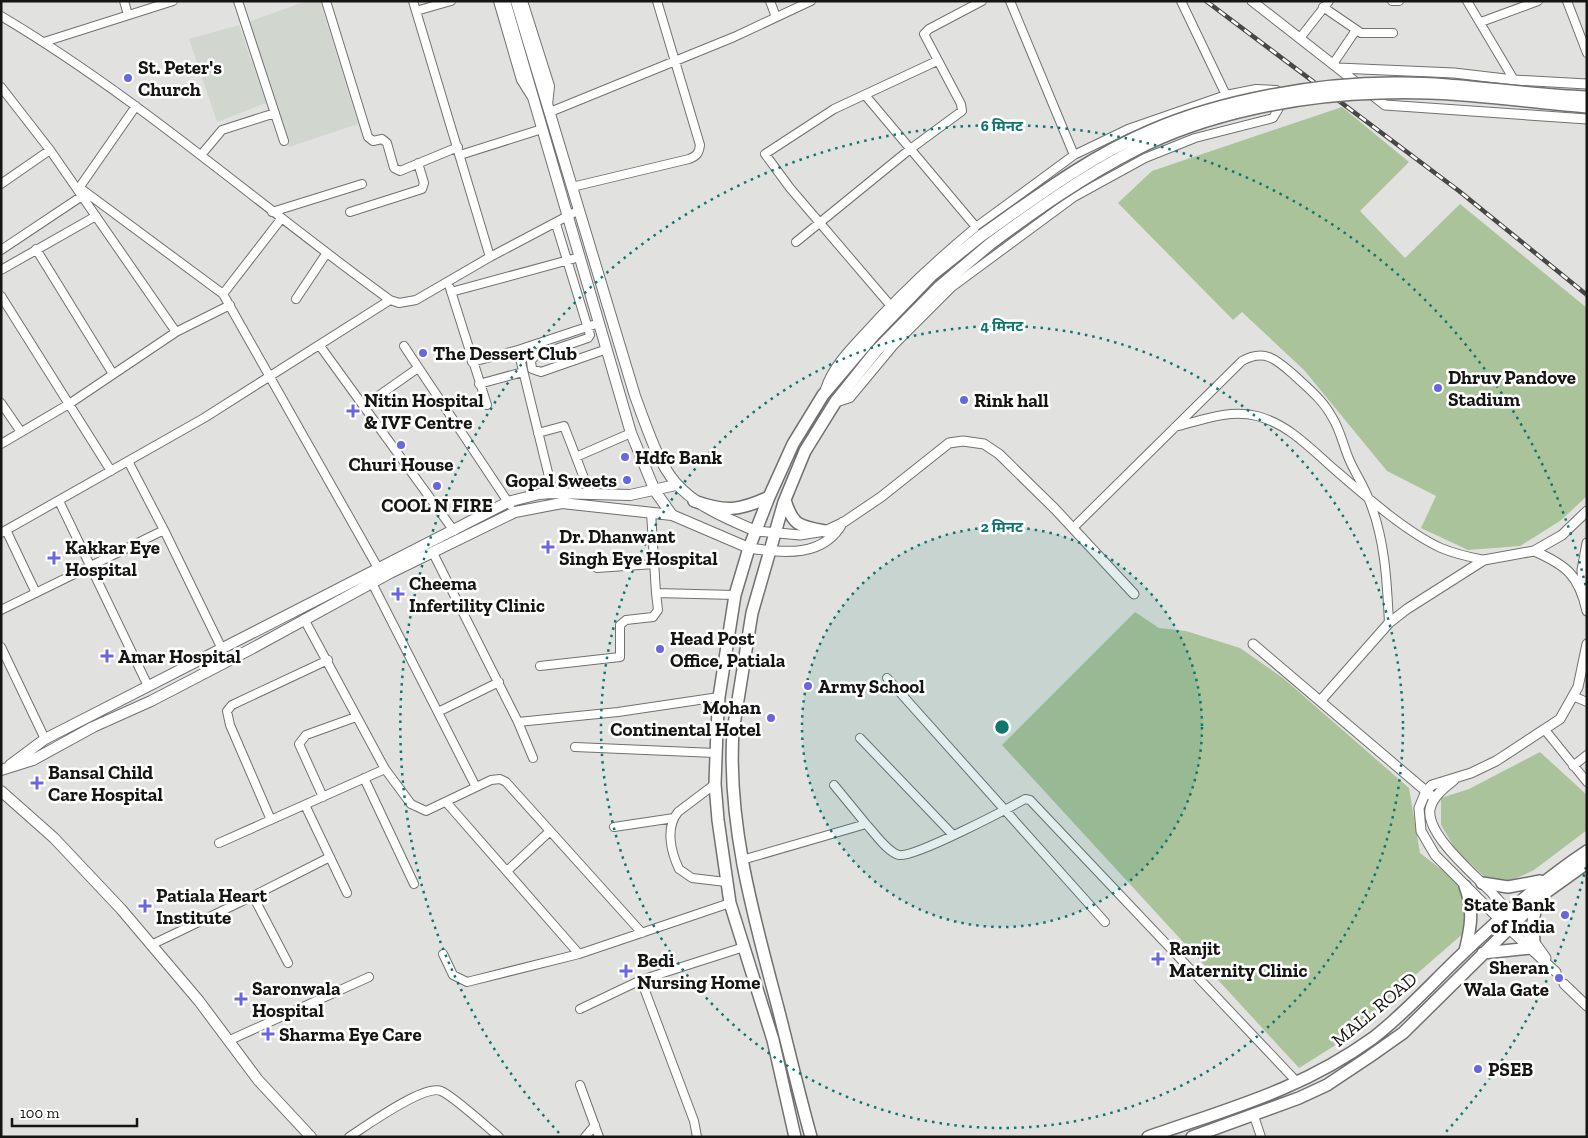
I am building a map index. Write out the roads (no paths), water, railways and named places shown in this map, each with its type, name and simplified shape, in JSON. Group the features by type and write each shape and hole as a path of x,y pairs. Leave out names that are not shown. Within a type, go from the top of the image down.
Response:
{"main road":[{"path":"505,1 631,432 655,491 672,515"},
{"path":"516,1 638,404 656,455 676,485 694,501 718,515 756,530"},
{"path":"795,1137 773,1040 730,902 715,784 715,753 719,697 735,595 749,548 793,444 823,395 874,335 932,275 983,235 1054,184 1111,150 1150,131 1225,105 1265,96 1379,83 1426,84 1587,97"},
{"path":"811,1137 742,860 734,794 733,731 752,613 785,500 805,451 834,404 876,351 983,235 1048,202 1135,150 1181,130 1237,113 1315,99 1380,92 1427,93 1587,107"},
{"path":"3,769 33,760 93,727 150,701 251,649 304,619 378,568 508,502 539,494 553,493 630,495 676,485"},
{"path":"694,501 716,508 734,510 746,508 769,497"},
{"path":"785,500 790,515 797,524 825,531"},
{"path":"3,769 27,750 45,739 148,686 346,591 372,583 515,512 562,503 672,515 749,548"},
{"path":"1,791 54,838 151,945 230,1040 258,1080 311,1137"},
{"name":"MALL ROAD","path":"1148,1137 1224,1112 1298,1083 1340,1060 1374,1036 1503,916 1548,878 1587,851"},
{"name":"MALL ROAD","path":"1192,1137 1254,1116 1327,1085 1378,1051 1404,1032 1537,901 1587,863"},
{"path":"1482,884 1521,886 1548,878"},
{"path":"1464,953 1471,929 1472,914 1471,902 1465,886"},
{"path":"1483,953 1532,946 1532,922 1537,901"}],"street":[{"path":"124,1 128,15"},
{"path":"44,42 173,1"},
{"path":"238,1 284,141"},
{"path":"326,1 368,137 373,141 382,140 387,143 394,168 397,170 459,151 542,130"},
{"path":"413,1 490,257"},
{"path":"416,11 451,1"},
{"path":"498,1 521,80 534,100"},
{"path":"523,1 550,86 549,109 673,61 810,1"},
{"path":"572,187 696,157 699,152 700,145 656,1"},
{"path":"770,1 776,17"},
{"path":"1010,1 1074,155"},
{"path":"1180,1 1226,94"},
{"path":"1252,1 1379,102 1393,107 1574,115 1587,119"},
{"path":"1392,1 1399,1"},
{"path":"1467,1 1514,80"},
{"path":"1481,22 1538,1"},
{"path":"1566,1 1587,53"},
{"path":"796,242 909,150 962,111 961,104 925,38 926,31 979,2"},
{"path":"1300,38 1326,4 1356,30 1371,34 1393,33"},
{"path":"1,16 44,42 136,106 326,254 390,300 399,303 416,300 490,257 556,224 579,210"},
{"path":"1335,66 1356,30"},
{"path":"890,305 765,154 830,112 937,61"},
{"path":"1335,66 1454,73 1576,87 1587,84"},
{"path":"1,87 76,186 176,332"},
{"path":"823,395 828,380 841,360 890,305 983,235 1074,155 1128,128 1226,94 1256,89 1276,90 1279,108 1273,118 1195,138 1145,158 1074,197 952,287 894,344 850,398 834,404"},
{"path":"866,95 909,150 983,235"},
{"path":"76,186 136,106"},
{"path":"1183,109 1192,110 1202,117 1202,128 1195,138"},
{"path":"200,155 222,130 275,112"},
{"path":"1,184 50,150"},
{"path":"350,212 422,189 424,183 418,163"},
{"path":"272,212 362,184"},
{"path":"76,186 223,294 378,568"},
{"path":"1,250 82,196"},
{"path":"1,270 96,216"},
{"path":"223,294 281,219"},
{"path":"556,224 590,335 588,338 535,356 531,361 532,369 541,372 607,349"},
{"path":"36,249 113,374"},
{"path":"296,299 326,254"},
{"path":"451,292 580,257"},
{"path":"448,281 487,405"},
{"path":"1,296 111,470"},
{"path":"36,593 4,532 270,377 390,300"},
{"path":"1,444 69,404 176,332 230,305"},
{"path":"472,362 518,350 599,324"},
{"path":"320,346 454,531"},
{"path":"404,346 515,512"},
{"path":"518,350 553,493"},
{"path":"1073,528 1173,427 1242,361 1259,354 1267,355 1275,358 1326,407 1333,418 1348,458 1369,500 1384,557 1389,623"},
{"path":"364,406 418,368"},
{"path":"479,384 523,372"},
{"path":"1,402 21,432"},
{"path":"1173,427 1221,414 1255,416 1274,421 1292,432 1369,500 1439,547 1484,560"},
{"path":"538,433 564,426 590,494"},
{"path":"576,457 631,432"},
{"path":"756,530 776,534 800,535 825,531 844,522 881,497 949,443 964,441 984,444 999,454 1073,528 1134,594"},
{"path":"128,461 222,649"},
{"path":"59,500 148,686"},
{"path":"1321,700 1389,623 1456,576 1484,560 1534,551 1562,535 1587,511"},
{"path":"540,666 620,657 620,625 626,620 653,617 658,610 651,512"},
{"path":"749,548 788,552 815,548 828,542 844,522"},
{"path":"1,610 164,530"},
{"path":"1582,592 1582,570 1587,543"},
{"path":"1534,551 1565,567 1574,577 1582,592 1587,611"},
{"path":"433,553 499,682 533,758"},
{"path":"598,568 654,564"},
{"path":"372,583 476,787"},
{"path":"656,593 735,595"},
{"path":"304,619 328,660 356,717 385,769 411,804 418,809 426,811 495,779 506,782 549,832 642,933"},
{"path":"1253,644 1434,798"},
{"path":"1556,972 1503,916 1465,886 1435,855 1421,831 1419,808 1426,791 1438,782 1454,780 1496,761 1560,719 1574,697 1583,671 1587,644"},
{"path":"1,647 45,739"},
{"path":"271,820 230,725 228,710 232,705 328,660"},
{"path":"887,678 1105,922"},
{"path":"438,712 499,682"},
{"path":"518,722 618,712 719,697"},
{"path":"1574,697 1587,702"},
{"path":"323,797 299,744 306,735 356,717"},
{"path":"1545,730 1587,782"},
{"path":"860,738 953,835"},
{"path":"575,747 715,753"},
{"path":"1573,766 1587,755"},
{"path":"219,843 385,769"},
{"path":"364,778 414,884"},
{"path":"1454,780 1434,798 1430,809 1434,827 1451,852 1482,884 1503,916"},
{"path":"614,827 674,818 715,784"},
{"path":"834,786 893,852 902,856 953,835 1025,799 1035,804 1298,1083"},
{"path":"446,802 579,954"},
{"path":"305,805 346,893"},
{"path":"674,818 670,832 679,869 692,878 726,882"},
{"path":"742,860 866,824"},
{"path":"507,871 549,832"},
{"path":"151,945 330,857"},
{"path":"253,896 288,963"},
{"path":"443,954 453,976 467,982 579,954 730,902"},
{"path":"580,1009 641,980 744,947"},
{"path":"230,1040 369,977"},
{"path":"641,980 694,1121 696,1137"},
{"path":"1564,984 1587,1006"},
{"path":"580,1085 599,1137"},
{"path":"349,1137 411,1099 432,1089 444,1092 498,1137"},
{"path":"1254,1116 1261,1137"},
{"path":"585,1137 595,1125"}],"tunnel":[{"path":"1556,972 1564,984"}],"railway":[{"path":"1206,1 1459,191 1587,295"}],"place":[{"name":"St. Peter's Church","path":"128,78"},
{"name":"The Dessert Club","path":"423,353"},
{"name":"Dhruv Pandove Stadium","path":"1438,388"},
{"name":"Rink hall","path":"964,400"},
{"name":"Nitin Hospital & IVF Centre","path":"353,411"},
{"name":"Churi House","path":"401,445"},
{"name":"Hdfc Bank","path":"625,457"},
{"name":"Gopal Sweets","path":"627,480"},
{"name":"COOL N FIRE","path":"437,486"},
{"name":"Dr. Dhanwant Singh Eye Hospital","path":"548,547"},
{"name":"Kakkar Eye Hospital","path":"54,558"},
{"name":"Cheema Infertility Clinic","path":"398,594"},
{"name":"Head Post Office, Patiala","path":"660,649"},
{"name":"Amar Hospital","path":"107,656"},
{"name":"Army School","path":"808,686"},
{"name":"Mohan Continental Hotel","path":"771,718"},
{"name":"Bansal Child Care Hospital","path":"37,783"},
{"name":"Patiala Heart Institute","path":"145,906"},
{"name":"State Bank of India","path":"1565,915"},
{"name":"Ranjit Maternity Clinic","path":"1158,959"},
{"name":"Bedi Nursing Home","path":"626,971"},
{"name":"Sheran Wala Gate","path":"1559,978"},
{"name":"Saronwala Hospital","path":"241,999"},
{"name":"Sharma Eye Care","path":"268,1034"},
{"name":"PSEB","path":"1478,1069"}]}
